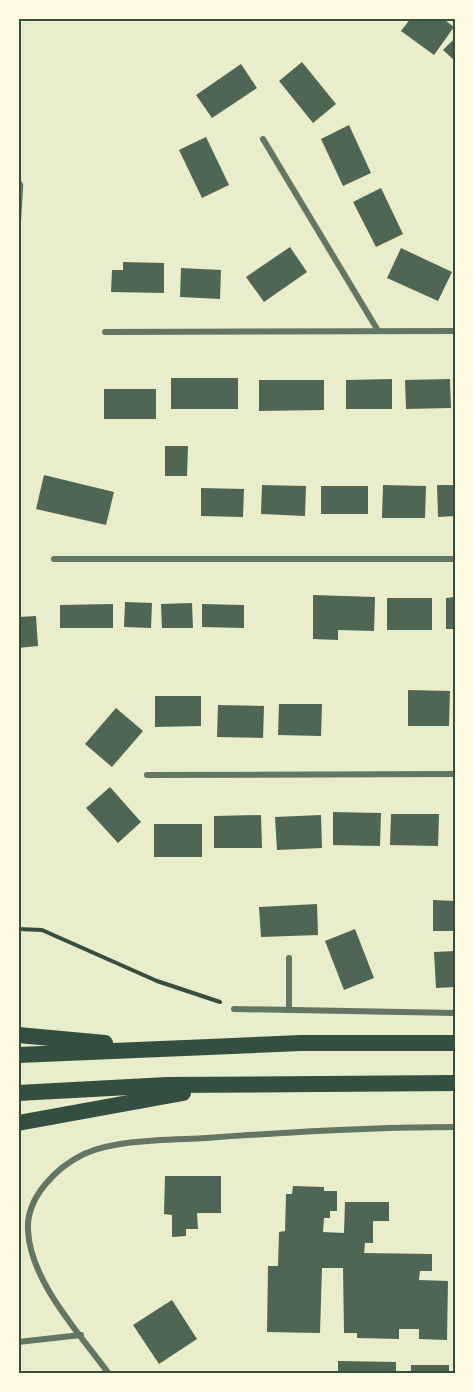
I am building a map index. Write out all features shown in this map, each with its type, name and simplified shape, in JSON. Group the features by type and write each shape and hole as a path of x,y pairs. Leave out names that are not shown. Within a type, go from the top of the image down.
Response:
{"highway":[{"path":"18,1035 163,1048"},
{"path":"18,1055 301,1043 455,1044"},
{"path":"18,1093 167,1085 455,1083"},
{"path":"18,1123 226,1086"}],"street":[{"path":"263,139 377,329"},
{"path":"105,332 455,330"},
{"path":"54,559 455,559"},
{"path":"147,775 455,774"},
{"path":"289,958 289,1010"},
{"path":"234,1009 455,1013"},
{"path":"109,1374 45,1286 33,1256 27,1228 36,1196 57,1171 85,1154 153,1141 371,1127 455,1127"},
{"path":"18,1342 81,1335"}],"lane":[{"path":"18,180 21,185 19,219"}],"path":[{"path":"18,929 42,930 157,981 234,1009"}],"building":[{"path":"411,18 442,18 454,27 434,55 401,31"},
{"path":"455,38 455,61 443,50"},
{"path":"302,62 336,104 313,123 279,81"},
{"path":"241,64 257,88 212,118 196,95"},
{"path":"349,125 371,173 343,186 321,139"},
{"path":"206,137 229,185 202,198 179,150"},
{"path":"381,188 403,234 376,247 353,202"},
{"path":"290,247 307,272 264,302 246,277"},
{"path":"401,248 452,272 438,301 387,278"},
{"path":"123,262 164,263 164,293 111,292 112,270 123,270"},
{"path":"181,268 221,270 220,299 180,297"},
{"path":"171,378 238,378 238,409 171,409"},
{"path":"392,379 392,409 346,409 346,380"},
{"path":"450,379 451,408 406,409 405,380"},
{"path":"259,380 324,380 324,410 259,411"},
{"path":"104,389 156,389 156,419 104,419"},
{"path":"165,446 188,446 187,476 165,476"},
{"path":"44,475 114,492 106,525 36,509"},
{"path":"262,485 306,486 305,516 261,514"},
{"path":"383,485 426,486 425,518 382,518"},
{"path":"437,485 455,485 455,516 438,517"},
{"path":"321,486 368,486 368,514 321,514"},
{"path":"201,488 244,489 243,517 201,516"},
{"path":"313,595 375,597 374,631 338,630 338,640 313,639"},
{"path":"455,597 455,629 446,629 446,598"},
{"path":"387,598 432,598 432,630 387,630"},
{"path":"125,602 152,603 151,628 124,627"},
{"path":"192,603 193,628 162,628 161,604"},
{"path":"113,604 113,628 60,628 60,605"},
{"path":"202,604 244,605 244,628 202,627"},
{"path":"36,616 38,646 18,648 18,617"},
{"path":"408,690 450,691 449,726 408,726"},
{"path":"155,696 201,696 201,726 155,727"},
{"path":"279,704 322,704 321,736 278,735"},
{"path":"218,705 264,706 263,738 217,737"},
{"path":"116,708 143,731 112,767 85,744"},
{"path":"110,787 141,822 118,843 86,808"},
{"path":"333,812 381,813 380,846 333,845"},
{"path":"391,814 439,814 438,846 390,845"},
{"path":"261,815 262,848 214,848 214,816"},
{"path":"321,815 322,848 277,850 275,817"},
{"path":"154,824 202,824 202,857 154,857"},
{"path":"433,900 455,901 455,931 433,931"},
{"path":"317,904 318,935 261,937 259,907"},
{"path":"355,929 374,978 344,990 325,941"},
{"path":"455,951 455,987 436,988 434,952"},
{"path":"165,1176 221,1176 221,1213 197,1213 198,1229 186,1229 186,1236 172,1237 172,1215 164,1214"},
{"path":"293,1186 324,1187 324,1191 337,1191 337,1211 330,1211 330,1218 324,1218 323,1232 344,1233 345,1202 389,1202 389,1221 373,1221 373,1243 365,1243 364,1253 432,1254 432,1271 420,1271 419,1280 448,1281 447,1340 419,1339 419,1329 399,1329 399,1339 357,1338 357,1333 344,1333 343,1268 322,1268 320,1333 267,1332 268,1266 278,1266 279,1232 285,1231 286,1194 292,1194"},
{"path":"172,1300 197,1339 159,1364 133,1325"},
{"path":"338,1361 396,1362 396,1374 338,1374"},
{"path":"411,1365 449,1365 449,1374 411,1374"}]}
